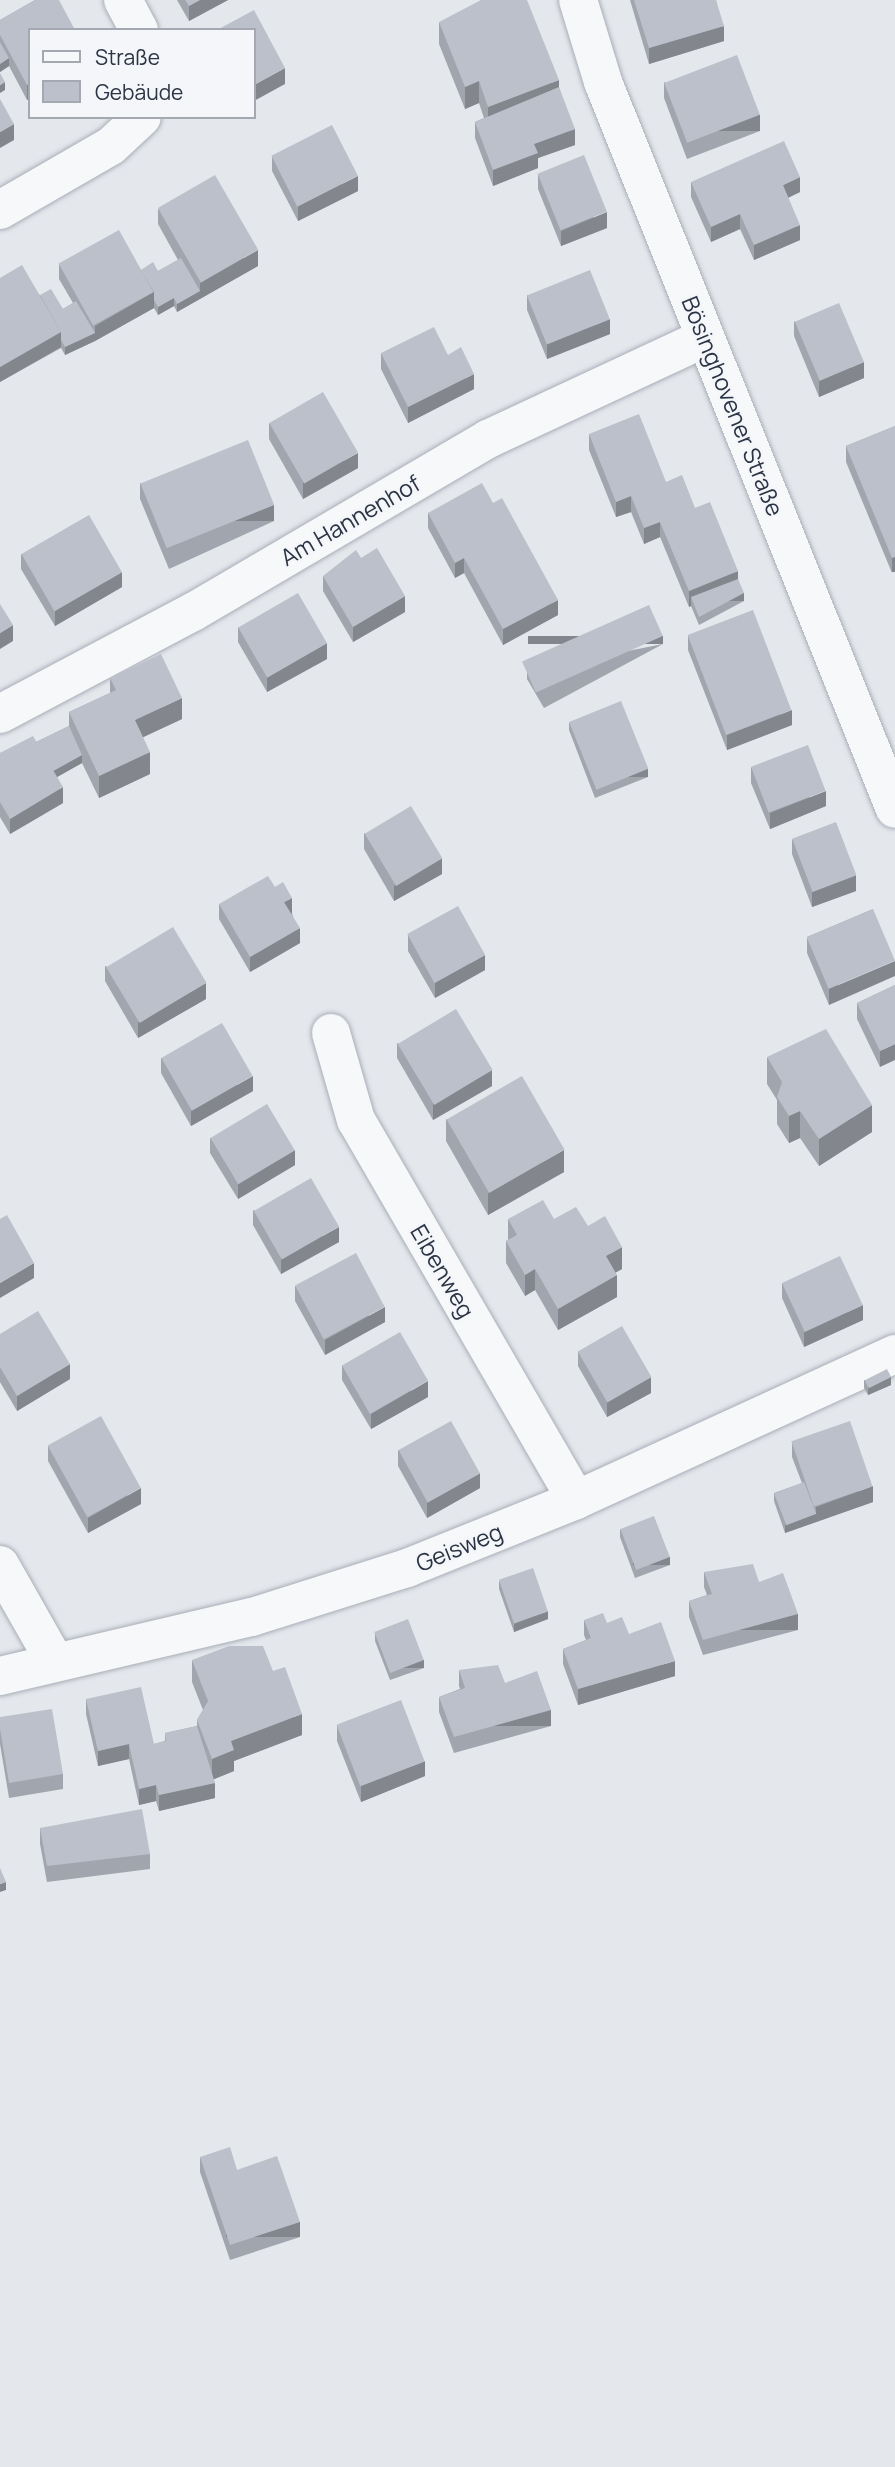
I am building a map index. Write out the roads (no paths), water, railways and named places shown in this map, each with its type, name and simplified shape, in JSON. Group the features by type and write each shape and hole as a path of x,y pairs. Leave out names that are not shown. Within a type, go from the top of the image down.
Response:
{"street":[{"path":"123,0 138,28"},
{"name":"Bösinghovener Straße","path":"578,0 603,82 895,809"},
{"path":"0,210 111,146 140,119"},
{"name":"Am Hannenhof","path":"0,714 193,612 488,439 705,338"},
{"name":"Eibenweg","path":"331,1033 356,1120 576,1500"},
{"name":"Geisweg","path":"0,1676 252,1617 407,1568 576,1500 895,1354"},
{"path":"0,1565 55,1662"}]}
